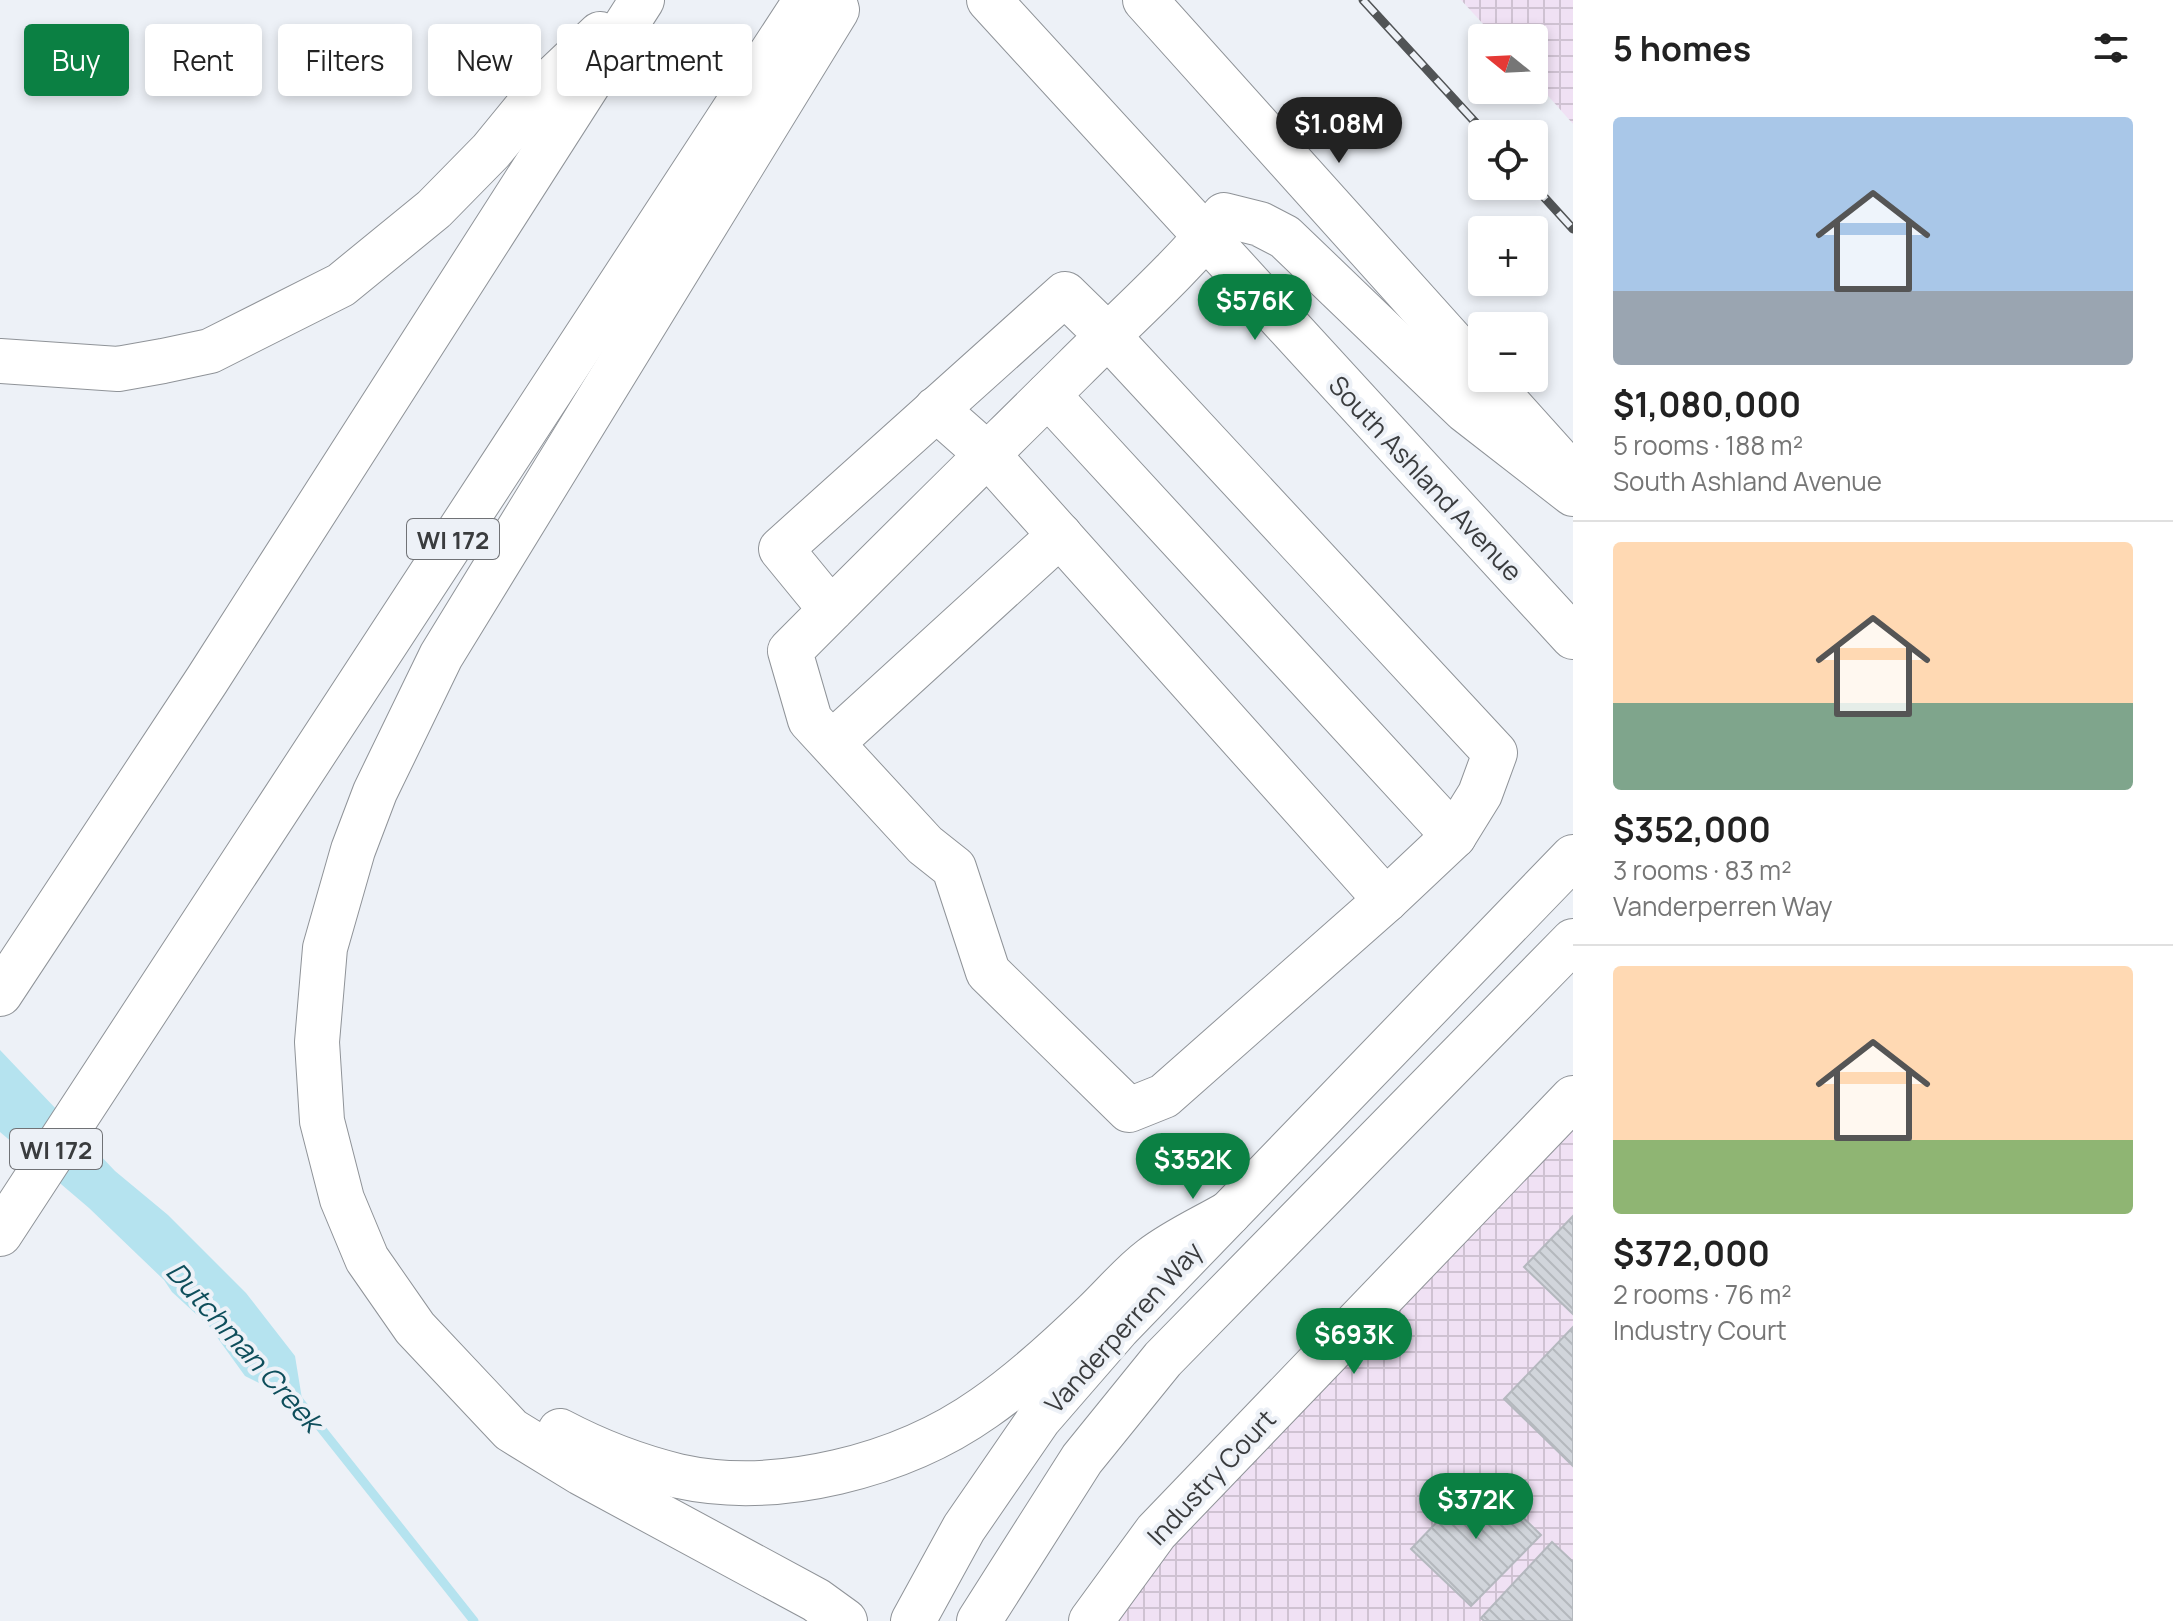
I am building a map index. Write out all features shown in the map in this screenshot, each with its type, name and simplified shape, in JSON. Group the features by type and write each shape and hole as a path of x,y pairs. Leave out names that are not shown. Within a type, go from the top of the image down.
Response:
{"main road":[{"path":"0,361 118,369 210,351 341,285 434,209 491,151 541,90 639,0"},
{"path":"6,985 207,680 639,0"},
{"name":"WI 172","path":"5,1226 806,0"},
{"path":"834,0 837,10 441,656 375,792 353,850 325,948 317,1042 322,1121 342,1199 367,1259 415,1328 511,1430 581,1473 816,1600 845,1621"},
{"name":"South Ashland Avenue","path":"989,0 1573,637"},
{"path":"1145,0 1468,358"},
{"path":"831,610 781,549 1065,294 1108,336 1495,753 1480,794 1454,836 1164,1096 1129,1110 988,972 954,868 925,845 810,720 790,651 1108,336 1205,239 1224,215 1260,224 1285,237 1465,410 1573,494"},
{"path":"1498,392 1573,476"},
{"path":"1048,395 1454,836"},
{"path":"936,409 988,455 1386,900"},
{"path":"832,743 1060,535"},
{"name":"Vanderperren Way","path":"913,1621 964,1528 1039,1419 1118,1328 1573,857"},
{"name":"Vanderperren Way","path":"979,1621 1082,1459 1163,1359 1573,941"},
{"name":"Industry Court","path":"1091,1621 1156,1532 1573,1098"},
{"path":"474,1390 594,1449 679,1476 737,1481 801,1478 862,1467 915,1446 983,1409 1068,1339 1151,1259 1229,1213"}],"shaded area":[{"path":"1461,0 1573,0 1573,124 1548,96 1548,24 1483,24"},
{"path":"1573,1098 1573,1621 1091,1621"}],"water":[{"path":"0,1050 115,1171 168,1215 246,1293 295,1356 303,1405 245,1376 209,1326 172,1292 164,1280 89,1208 0,1132"}],"building":[{"path":"1573,1216 1573,1314 1524,1267"},
{"path":"1573,1327 1573,1466 1504,1399"},
{"path":"1481,1476 1541,1535 1471,1606 1411,1549"},
{"path":"1552,1542 1573,1562 1573,1621 1484,1621 1481,1618"}],"waterway":[{"name":"Dutchman Creek","path":"297,1398 474,1621"}],"railway":[{"path":"1363,0 1473,120"},
{"path":"1547,200 1573,229"}]}
